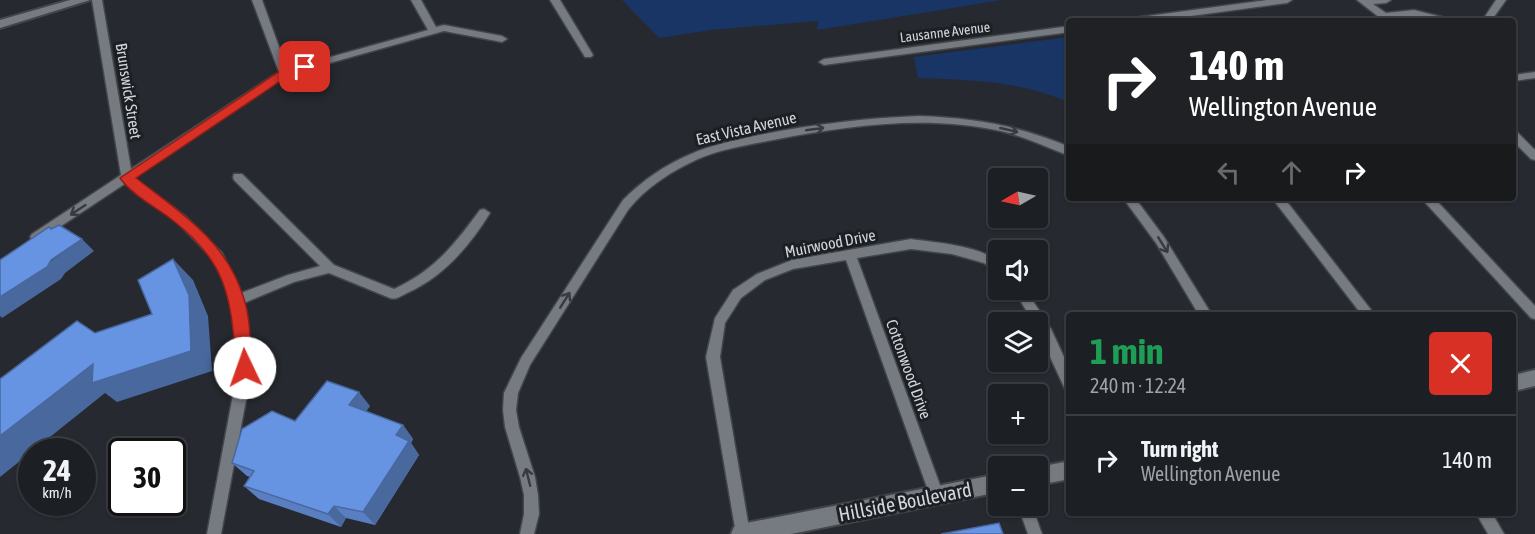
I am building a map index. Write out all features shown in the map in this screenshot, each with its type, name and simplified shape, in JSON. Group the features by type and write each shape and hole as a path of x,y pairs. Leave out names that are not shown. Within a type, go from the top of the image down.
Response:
{"main road":[{"path":"0,24 84,0"},
{"path":"1516,382 1535,378"},
{"path":"1048,474 1066,471"},
{"name":"Hillside Boulevard","path":"742,534 988,485"}],"street":[{"name":"Brunswick Street","path":"97,0 127,178"},
{"path":"257,0 284,74"},
{"path":"416,0 433,30"},
{"path":"555,0 588,55"},
{"path":"1155,18 1287,0"},
{"path":"1365,1 1386,0"},
{"path":"1488,18 1501,0"},
{"path":"1365,1 1386,18"},
{"path":"1392,18 1414,13 1435,18"},
{"path":"29,242 284,74 444,27 502,39"},
{"name":"Lausanne Avenue","path":"824,62 1066,30"},
{"path":"1516,78 1535,75"},
{"name":"East Vista Avenue","path":"527,534 532,518 531,484 509,418 511,392 527,360 628,201 665,172 686,160 723,147 789,133 896,120 987,126 1032,135 1066,150"},
{"path":"1516,138 1535,156"},
{"path":"238,177 330,268 394,294 423,281 446,264 484,213"},
{"path":"127,178 182,220 218,256 238,300 245,368 214,534"},
{"path":"1131,201 1160,240 1204,312"},
{"path":"1280,201 1367,312"},
{"path":"1430,201 1535,314"},
{"name":"Muirwood Drive","path":"742,534 713,357 719,322 737,294 761,277 792,265 911,244 952,249 988,260"},
{"name":"Cottonwood Drive","path":"850,254 937,496"},
{"path":"238,300 292,278 330,268"},
{"path":"1026,300 1046,333 1066,376"},
{"path":"1029,516 1035,534"},
{"path":"1485,516 1497,534"}],"shaded area":[{"path":"622,0 1002,0 817,30 818,21 711,30 659,38"},
{"path":"1066,37 1066,101 1032,90 995,83 918,78 914,57"}],"building":[{"path":"59,225 82,239 51,260 47,267 0,297 0,260 49,227 51,229"},
{"path":"173,259 189,295 191,351 92,383 93,364 0,436 0,379 77,321 95,333 152,314 138,280"},
{"path":"327,381 359,392 349,405 403,425 396,435 409,441 363,512 334,506 328,514 244,486 254,471 232,463 242,429 272,411 295,421"},
{"path":"999,523 1003,534 941,534"}],"route":[{"path":"245,368 238,300 218,256 182,220 127,178 284,74 305,67"}]}
